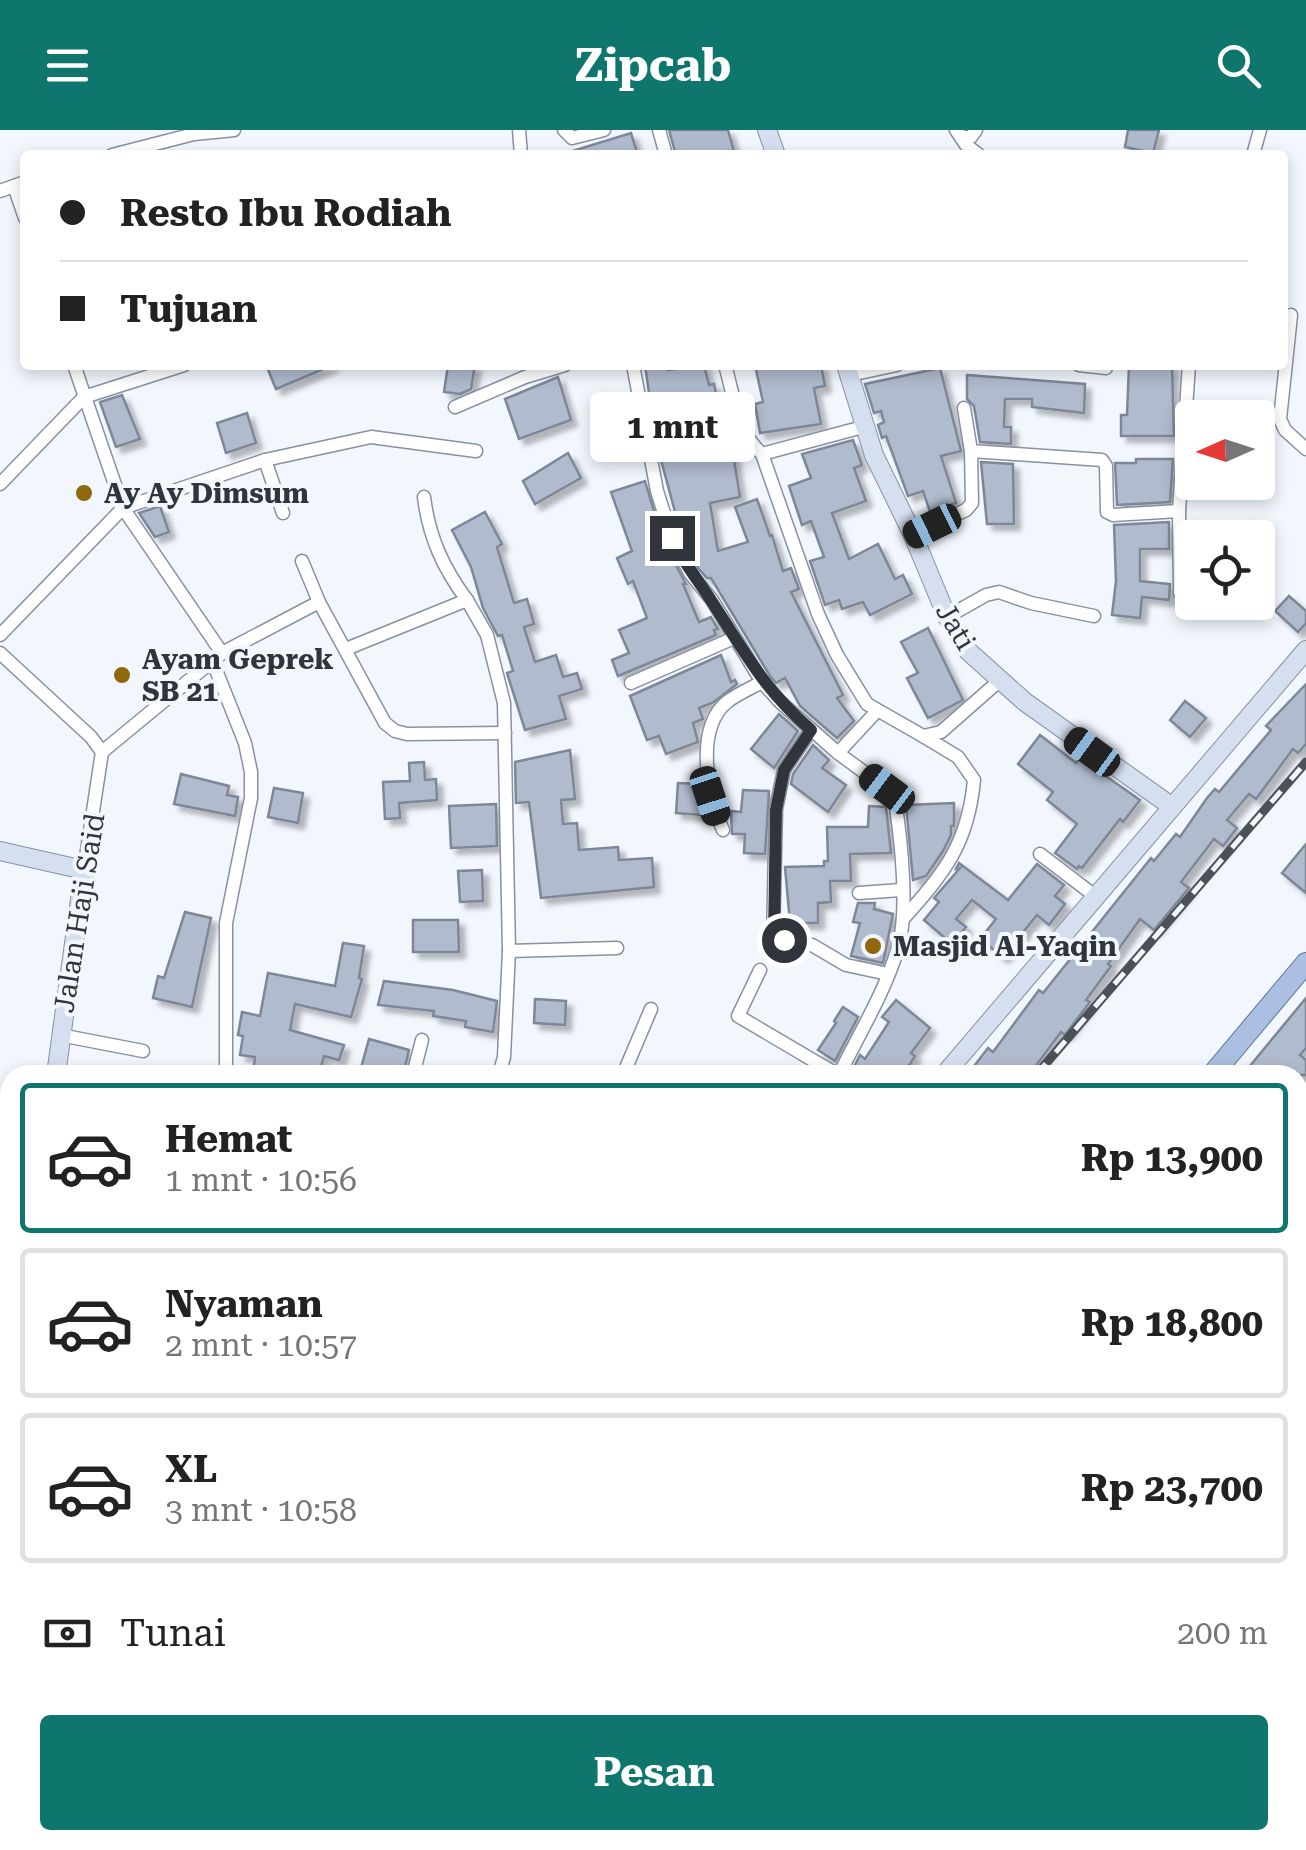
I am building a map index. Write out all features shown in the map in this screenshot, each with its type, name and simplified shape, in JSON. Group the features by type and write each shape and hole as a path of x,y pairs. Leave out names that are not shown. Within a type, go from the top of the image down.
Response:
{"main road":[{"path":"1220,1065 1306,964"}],"street":[{"path":"130,150 194,132 234,130"},
{"path":"564,130 572,138 604,130"},
{"path":"0,191 20,184"},
{"path":"76,370 123,508 217,656 245,743 251,798 226,923 226,1065"},
{"path":"0,484 84,397 168,370"},
{"path":"455,407 549,370"},
{"path":"634,370 657,491 672,538 690,572 762,682 811,730 887,789 894,800 903,919 898,948 843,1065"},
{"path":"726,370 743,430 762,454 818,614 856,688 877,710 958,757 974,780 972,809 957,853 903,919"},
{"name":"Jati","path":"848,370 864,427 946,618 968,651 1092,752 1171,806"},
{"path":"1180,520 1189,370"},
{"path":"1283,370 1280,418 1285,430 1306,449"},
{"path":"913,535 966,510 972,503 971,452 964,408"},
{"path":"762,454 864,427"},
{"path":"0,635 123,508 265,460 371,437 476,452"},
{"path":"971,452 1102,460 1106,466 1108,512 1113,515 1180,511"},
{"path":"265,460 283,513"},
{"path":"424,497 428,528 438,553 487,636 504,703 509,951 502,1065"},
{"path":"302,561 319,602 384,723 395,732 505,733"},
{"path":"946,618 986,595 999,592 1094,616"},
{"path":"346,649 467,600"},
{"path":"0,653 102,752 217,656 319,602"},
{"path":"632,683 734,638"},
{"path":"952,1065 1306,650"},
{"path":"923,736 941,732 999,680"},
{"path":"723,830 710,796 708,778 712,719 727,702 762,682"},
{"path":"838,753 877,710"},
{"path":"811,730 784,770 776,810 774,936 812,945 846,964 888,974"},
{"name":"Jalan Haji Said","path":"57,1065 102,752"},
{"path":"0,851 84,870"},
{"path":"1040,854 1096,896"},
{"path":"859,893 901,890"},
{"path":"509,951 617,948"},
{"path":"760,970 738,1016 821,1065"},
{"path":"626,1065 651,1009"},
{"path":"60,1035 143,1051"},
{"path":"416,1065 422,1040"}],"building":[{"path":"669,130 728,130 734,150 675,150"},
{"path":"1128,130 1159,130 1154,150 1125,147"},
{"path":"631,133 636,150 576,150"},
{"path":"268,370 321,370 276,389"},
{"path":"447,370 474,370 471,389 460,394 444,392"},
{"path":"646,370 705,370 709,385 714,384 720,413 706,416 712,445 731,441 740,497 710,503 718,551 748,542 735,507 757,499 783,571 791,568 799,589 791,592 843,695 837,698 854,721 837,738 800,706 785,678 776,683 770,676 711,578 698,568 681,534 661,460 671,458 665,424 656,426"},
{"path":"756,370 822,370 825,386 814,388 821,424 760,433 755,404 763,402"},
{"path":"941,370 961,451 941,456 956,503 930,512 923,491 908,496 886,436 882,438 878,425 884,422 881,411 874,413 865,384"},
{"path":"1129,370 1172,370 1174,436 1121,436 1121,415 1127,415"},
{"path":"967,375 1085,384 1084,413 1032,407 1032,399 1005,399 1004,427 1011,427 1011,444 980,442 974,406 967,399"},
{"path":"558,377 571,420 519,439 505,399"},
{"path":"122,395 140,439 116,447 100,402"},
{"path":"247,413 256,443 226,453 217,423"},
{"path":"853,440 862,465 854,468 866,501 832,513 849,559 878,544 895,579 903,575 912,594 870,615 863,602 842,609 839,600 825,605 810,561 824,557 811,521 802,525 789,486 811,478 802,454"},
{"path":"568,453 581,478 535,504 523,481"},
{"path":"1136,459 1173,459 1170,502 1117,505 1115,463 1136,463"},
{"path":"981,462 1013,464 1014,524 987,524"},
{"path":"645,481 663,541 686,584 699,622 711,617 718,629 714,630 716,635 618,676 612,660 629,653 619,630 647,618 633,581 628,584 617,558 632,551 611,492"},
{"path":"160,506 169,532 155,537 139,513"},
{"path":"485,512 502,544 497,547 514,603 527,599 534,624 524,627 535,662 556,655 563,677 577,673 582,689 559,696 566,719 525,730 507,673 513,671 502,635 498,636 483,608 471,567 452,530"},
{"path":"1169,522 1169,549 1140,549 1140,581 1170,584 1169,600 1142,597 1140,618 1112,615 1116,581 1114,525"},
{"path":"1289,596 1306,611 1306,623 1298,632 1275,611"},
{"path":"928,628 963,700 928,718 907,678 918,673 901,642"},
{"path":"721,655 731,682 735,680 737,684 699,708 703,719 693,723 698,742 666,754 659,736 647,740 630,696"},
{"path":"1306,684 1306,744 1298,753 1293,749 1256,799 1249,794 1227,820 1237,828 1223,846 1214,839 1181,882 1189,888 1154,930 1140,919 1086,1000 1090,1002 1065,1035 1061,1032 1036,1065 975,1065 988,1048 993,1052 1039,990 1043,993 1151,858 1154,861 1176,834 1180,837 1207,798 1215,789 1219,792 1271,730 1266,726"},
{"path":"1185,701 1206,718 1190,737 1170,720"},
{"path":"779,714 798,731 774,768 751,749"},
{"path":"1040,735 1076,763 1080,758 1140,800 1082,868 1077,869 1055,853 1077,824 1047,800 1053,792 1018,764"},
{"path":"813,745 829,760 822,768 846,785 828,812 791,784 793,774"},
{"path":"570,750 575,799 561,800 563,824 577,823 579,850 618,847 619,860 652,858 654,887 541,898 529,802 516,803 515,762"},
{"path":"424,762 425,780 436,779 437,800 399,803 400,818 385,819 383,782 410,781 409,763"},
{"path":"181,774 229,786 227,795 238,797 235,816 174,804"},
{"path":"678,783 699,784 702,815 676,813"},
{"path":"274,788 303,793 298,823 268,817"},
{"path":"743,790 769,791 765,854 744,853 745,834 732,834 731,811 741,812"},
{"path":"954,803 954,826 943,851 926,876 913,880 906,805"},
{"path":"496,804 497,846 451,848 449,806"},
{"path":"869,806 886,807 891,853 850,854 851,881 830,881 831,902 818,903 818,923 790,923 785,867 824,866 824,861 828,861 827,827 868,827"},
{"path":"1306,844 1306,893 1282,873"},
{"path":"959,863 1008,900 1037,864 1064,885 1055,896 1065,904 1049,925 1037,915 1003,957 980,939 996,919 972,900 956,919 966,927 952,944 924,920 939,902 934,898 960,868 956,869"},
{"path":"482,870 483,901 460,902 458,871"},
{"path":"858,903 875,903 874,909 893,914 883,963 851,956 860,923 853,922"},
{"path":"185,912 211,918 192,1007 153,998 158,976 164,978"},
{"path":"413,920 458,920 459,952 413,952"},
{"path":"343,943 364,946 359,978 362,979 351,1017 295,1004 290,1030 344,1045 339,1060 324,1056 322,1065 254,1065 255,1057 240,1055 242,1012 260,1016 268,973 335,986"},
{"path":"384,981 453,990 497,1001 493,1032 465,1027 466,1021 433,1016 434,1011 378,1005"},
{"path":"1306,998 1306,1048 1300,1055 1306,1065 1251,1065"},
{"path":"535,999 566,1001 565,1025 534,1023"},
{"path":"896,1000 930,1028 911,1053 915,1056 909,1065 855,1065 860,1055 865,1059 889,1022 882,1017"},
{"path":"843,1007 858,1017 835,1061 818,1050"},
{"path":"369,1039 409,1050 405,1065 362,1065"}],"railway":[{"path":"1045,1065 1306,762"}],"place":[{"name":"Ay Ay Dimsum","path":"84,493"},
{"name":"Ayam Geprek SB 21","path":"122,675"},
{"name":"Masjid Al-Yaqin","path":"873,946"}],"route":[{"path":"672,538 762,682 811,730 784,770 776,810 774,936 784,940"}]}
